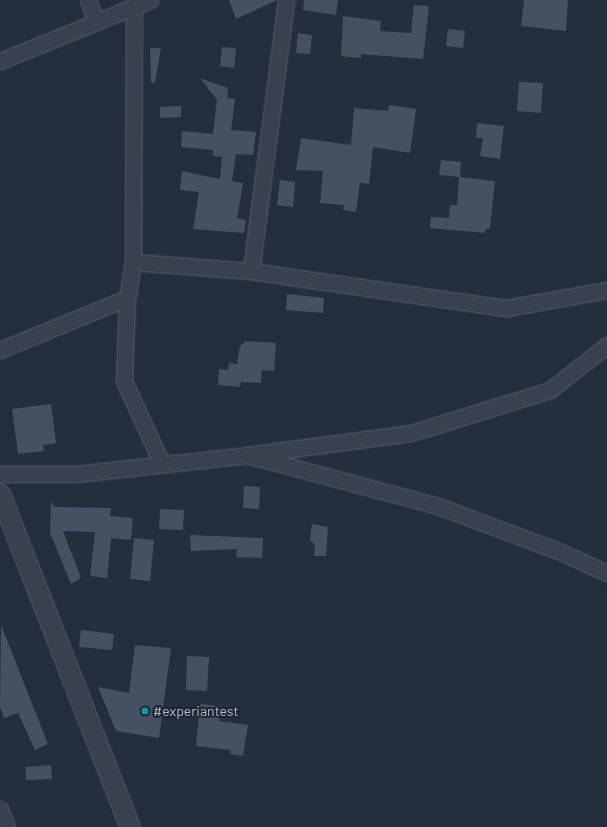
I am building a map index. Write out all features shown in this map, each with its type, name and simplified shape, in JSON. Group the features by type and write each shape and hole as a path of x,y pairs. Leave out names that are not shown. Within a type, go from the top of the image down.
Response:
{"street":[{"path":"88,0 96,21"},
{"path":"0,60 150,0"},
{"path":"251,271 286,0"},
{"path":"134,6 133,262 127,298 124,381 161,462"},
{"path":"133,262 251,271 506,308 607,290"},
{"path":"0,350 127,298"},
{"path":"0,474 76,474 161,462 247,455 411,433 550,390 607,345"},
{"path":"247,455 435,505 559,551 607,573"},
{"path":"0,494 130,827"},
{"path":"0,809 7,827"}],"building":[{"path":"229,0 277,0 236,19"},
{"path":"304,0 338,0 336,15 303,10"},
{"path":"524,0 568,0 566,31 521,26"},
{"path":"414,5 429,6 423,59 361,54 361,58 341,56 343,16 381,21 380,31 411,33"},
{"path":"448,29 465,31 463,48 446,46"},
{"path":"298,33 312,35 310,54 296,53"},
{"path":"222,47 236,48 234,68 220,66"},
{"path":"150,48 161,48 155,83 151,83"},
{"path":"200,78 228,88 227,98 235,99 231,130 256,132 253,155 236,154 232,181 243,183 237,218 246,220 244,233 193,229 199,192 180,190 182,171 220,179 222,157 213,156 213,150 181,147 182,131 213,134 217,100"},
{"path":"519,82 543,83 541,113 517,111"},
{"path":"389,105 416,109 410,153 373,147 369,184 360,183 356,212 343,210 344,205 320,203 323,171 296,170 301,138 351,145 354,108 388,111"},
{"path":"181,106 181,117 160,118 160,107"},
{"path":"477,123 504,126 500,159 480,156 483,138 476,138"},
{"path":"441,160 461,162 460,177 439,175"},
{"path":"459,177 495,181 490,229 485,229 485,233 430,228 431,217 449,218 450,205 457,205"},
{"path":"280,180 295,182 293,207 277,205"},
{"path":"287,294 324,298 323,313 286,310"},
{"path":"246,341 276,343 274,371 262,370 261,383 241,382 240,387 218,385 219,369 228,370 229,363 237,364 240,346"},
{"path":"51,404 56,443 43,445 44,451 18,454 12,409"},
{"path":"244,486 260,487 259,509 243,508"},
{"path":"51,500 54,507 111,508 110,516 133,518 131,540 111,538 107,578 90,576 95,532 63,531 81,578 71,584 50,533"},
{"path":"160,509 184,510 183,530 159,529"},
{"path":"312,524 328,527 326,556 314,556 315,545 310,540"},
{"path":"190,535 263,538 262,558 236,557 237,549 191,551"},
{"path":"134,538 154,540 150,581 130,579"},
{"path":"1,625 48,744 35,750 18,713 4,718 0,707"},
{"path":"81,630 114,634 112,650 79,647"},
{"path":"135,645 171,648 159,738 116,731 98,687 129,693"},
{"path":"187,656 209,657 207,691 186,690"},
{"path":"200,704 220,706 219,721 248,725 243,756 230,754 231,750 196,746"},
{"path":"51,765 52,779 26,780 26,767"}],"place":[{"name":"#experiantest","path":"145,711"}]}
